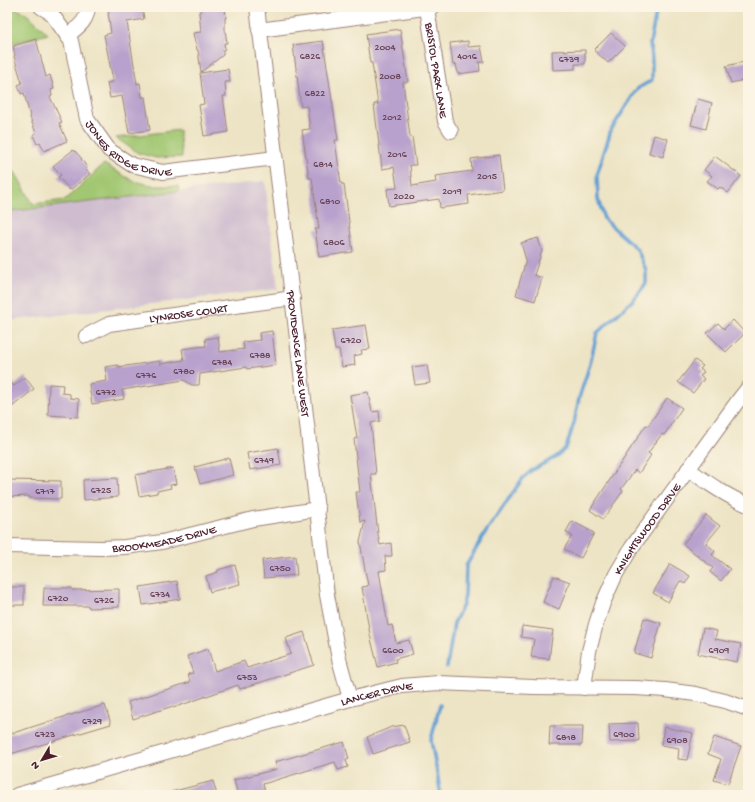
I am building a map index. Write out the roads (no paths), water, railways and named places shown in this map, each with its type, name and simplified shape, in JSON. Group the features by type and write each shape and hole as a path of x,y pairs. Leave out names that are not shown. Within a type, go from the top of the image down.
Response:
{"street":[{"name":"JONES RIDGE DRIVE","path":"40,7 50,13 71,41 87,119 110,150 132,164 163,172 275,158"},
{"path":"67,36 81,25 87,15 88,7"},
{"name":"PROVIDENCE LANE WEST","path":"257,7 329,602 339,659 350,699"},
{"path":"259,30 430,7"},
{"name":"BRISTOL PARK LANE","path":"430,7 445,121 451,131"},
{"name":"LYNROSE COURT","path":"86,336 110,324 293,298"},
{"name":"KNIGHTSWOOD DRIVE","path":"584,688 589,651 596,624 603,603 616,574 632,547 748,388"},
{"path":"688,469 717,490 748,505"},
{"name":"BROOKMEADE DRIVE","path":"7,546 125,547 168,540 253,519 318,509"},
{"name":"LANCER DRIVE","path":"16,795 350,699 402,686 438,683 584,688 636,688 696,694 748,708"}],"waterway":[{"path":"447,667 454,623 463,605 465,595 466,566 486,532 523,478 532,470 556,457 566,448 574,423 579,398 590,364 597,333 635,298 646,283 646,270 637,249 604,219 598,199 597,175 611,130 637,89 652,80 652,58 650,44 657,7"},
{"path":"440,705 431,740 441,795"}]}
